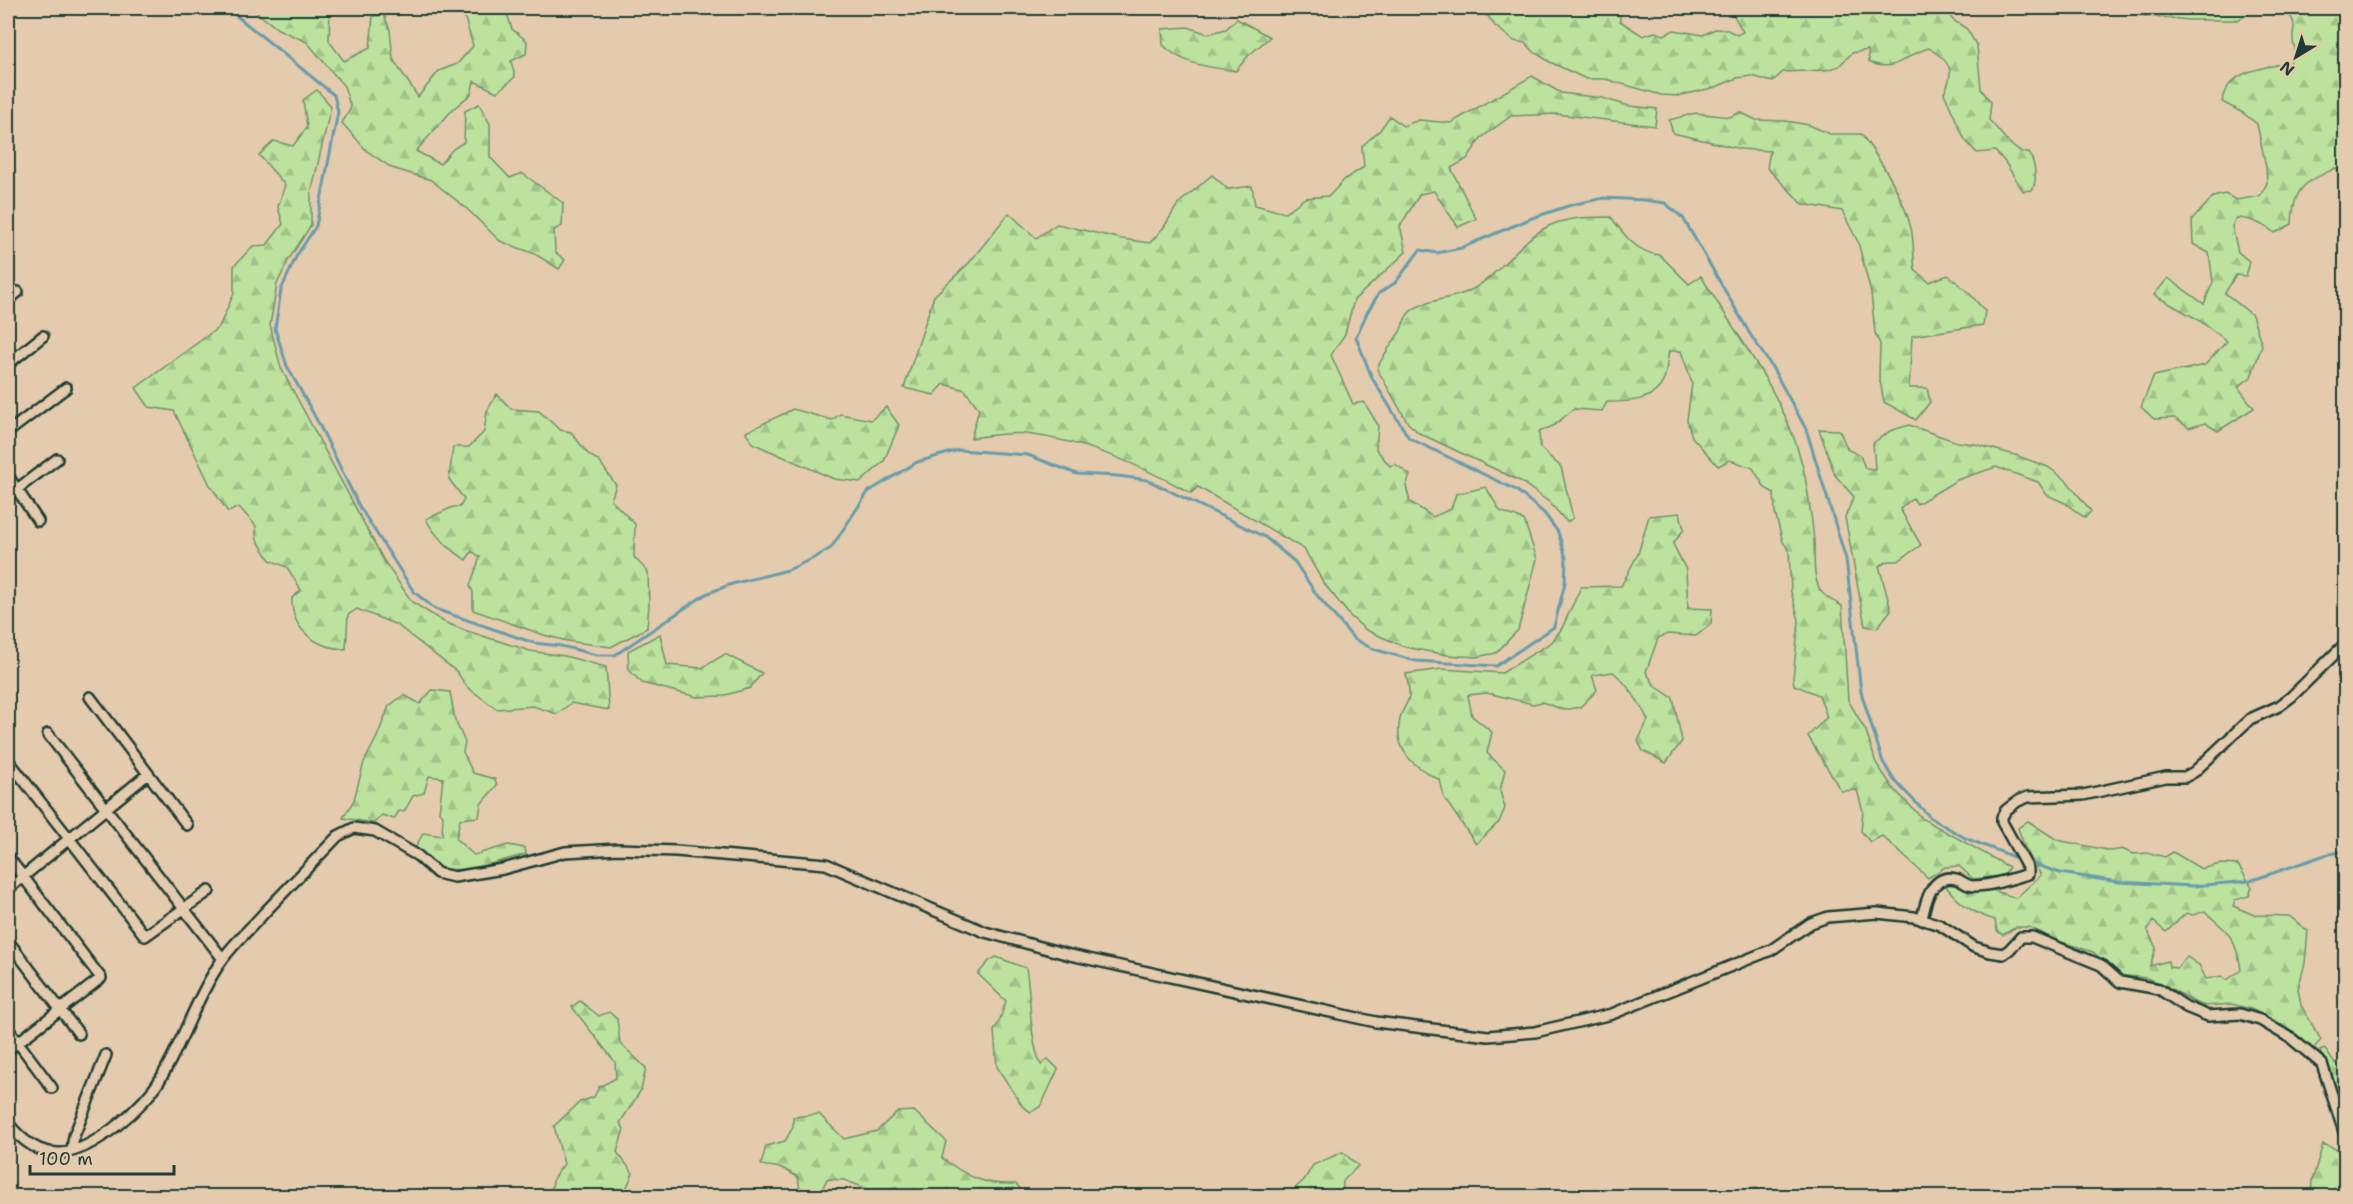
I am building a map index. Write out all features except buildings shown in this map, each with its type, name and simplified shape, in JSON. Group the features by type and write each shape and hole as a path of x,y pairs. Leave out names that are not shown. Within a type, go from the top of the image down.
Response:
{"street":[{"path":"8,300 18,292"},
{"path":"8,364 44,336"},
{"path":"8,432 66,388"},
{"path":"8,496 57,459"},
{"path":"8,476 38,521"},
{"path":"1922,920 1924,904 1929,893 1936,883 1944,878 1957,879 1969,886 1983,885 2028,874 2028,869 2002,822 2006,810 2018,801 2040,795 2061,797 2083,795 2166,777 2185,777 2194,772 2250,719 2291,698 2346,644"},
{"path":"90,697 187,825"},
{"path":"48,734 223,959"},
{"path":"8,760 145,936 209,891"},
{"path":"8,889 148,774"},
{"path":"8,1123 18,1136 36,1149 60,1153 107,1134 129,1115 160,1080 206,986 223,959 338,836 354,828 375,831 418,856 437,873 454,877 503,869 565,852 619,849 676,851 826,864 985,932 1038,946 1376,1022 1488,1036 1535,1032 1612,1014 1771,950 1811,923 1828,917 1877,913 1922,920 1940,925 1974,947 2003,954 2020,937 2032,937 2101,965 2120,982 2159,989 2186,1007 2208,1016 2240,1014 2259,1020 2292,1039 2322,1064 2346,1138"},
{"path":"8,857 101,978 8,1050"},
{"path":"8,941 79,1034"},
{"path":"8,1029 52,1088"},
{"path":"72,1150 74,1136 106,1055"}],"green space":[{"path":"251,8 330,8 329,41 344,61 370,48 373,16 384,15 390,30 393,59 418,97 439,71 457,64 473,46 464,15 455,8 505,8 512,29 527,41 526,54 511,61 515,77 497,92 474,81 471,94 454,108 416,151 440,164 453,149 464,142 465,111 479,104 490,124 490,157 510,178 522,173 563,203 562,226 554,230 555,252 565,260 559,269 535,254 500,241 466,208 431,180 392,168 367,151 342,123 351,108 344,86 307,42 278,29"},
{"path":"1470,8 1619,8 1620,21 1643,36 1655,32 1664,35 1674,30 1703,35 1715,29 1728,30 1737,35 1743,32 1732,8 1943,8 1953,20 1967,29 1977,46 1981,89 1991,102 1989,120 2012,145 2029,153 2035,172 2034,186 2032,190 2023,191 2005,162 1995,151 1977,153 1965,140 1944,93 1950,78 1949,67 1929,48 1893,65 1878,65 1869,62 1868,50 1852,53 1839,66 1826,70 1783,72 1772,82 1752,76 1737,78 1716,87 1679,96 1661,95 1605,79 1586,79 1550,62 1534,52 1526,43 1514,41 1495,26 1488,16"},
{"path":"2111,8 2258,8 2238,20 2189,20 2110,12"},
{"path":"2283,8 2345,8 2345,177 2336,168 2308,183 2298,194 2292,224 2275,233 2257,222 2241,218 2236,218 2232,226 2238,252 2250,262 2246,276 2236,275 2225,293 2252,315 2262,345 2251,377 2238,387 2254,408 2218,431 2205,423 2189,428 2174,418 2154,419 2141,407 2154,376 2205,365 2227,341 2197,319 2154,295 2168,278 2204,304 2213,282 2209,253 2193,244 2192,220 2213,197 2225,194 2236,200 2260,196 2267,183 2257,124 2243,113 2222,102 2226,90 2236,79 2258,69 2290,62 2295,49 2294,25 2293,20"},
{"path":"1237,19 1270,37 1248,56 1236,71 1188,61 1163,45 1162,29 1188,27 1208,34 1226,29"},
{"path":"1532,76 1561,93 1602,98 1629,106 1657,109 1655,126 1557,114 1511,116 1481,138 1467,159 1451,168 1476,219 1458,227 1434,191 1420,194 1400,226 1406,252 1354,300 1345,334 1331,355 1353,404 1364,402 1378,425 1376,449 1390,466 1395,464 1410,475 1406,486 1410,502 1433,517 1451,509 1456,494 1486,487 1500,511 1524,520 1537,559 1518,630 1496,653 1476,657 1447,655 1405,647 1366,630 1350,616 1323,582 1304,549 1198,487 1191,493 1112,456 1048,437 998,434 971,438 979,409 965,390 944,384 934,395 904,388 934,296 969,263 1009,213 1036,238 1057,224 1150,243 1164,227 1178,204 1212,175 1228,189 1252,186 1255,205 1285,213 1305,198 1329,196 1345,179 1364,167 1362,146 1380,130 1390,116 1403,126 1419,120 1451,123"},
{"path":"317,90 331,106 311,194 311,225 289,259 277,284 270,325 281,368 384,561 412,602 444,622 467,631 530,651 565,656 606,667 609,710 571,703 557,714 533,706 497,709 467,687 457,672 397,625 357,609 348,615 346,649 315,641 307,635 296,619 292,598 301,590 287,567 270,560 256,538 256,526 239,507 228,512 210,485 174,411 149,407 136,388 219,327 234,293 234,266 253,246 267,245 283,224 278,207 285,185 259,155 274,141 293,146 307,127 303,100"},
{"path":"1740,112 1756,120 1786,121 1809,125 1830,134 1861,134 1884,167 1902,202 1912,233 1915,270 1929,282 1948,275 1985,311 1983,325 1912,336 1909,388 1927,388 1930,402 1916,420 1884,402 1879,376 1880,344 1875,333 1871,293 1858,242 1842,211 1803,204 1767,168 1770,151 1741,149 1673,133 1669,120 1696,113 1730,117"},
{"path":"1590,217 1611,217 1632,242 1645,251 1660,255 1689,284 1701,276 1776,398 1798,449 1805,477 1814,541 1817,584 1824,595 1842,606 1848,700 1866,731 1876,763 1893,788 1923,819 2009,867 2004,876 1973,879 1959,866 1945,867 1928,878 1882,836 1870,842 1861,831 1863,811 1857,790 1841,791 1808,736 1827,717 1819,695 1794,685 1799,620 1791,592 1789,550 1783,542 1775,513 1774,493 1765,488 1753,468 1730,460 1718,466 1692,437 1687,420 1692,383 1681,351 1669,351 1664,379 1660,387 1648,396 1632,401 1607,402 1602,411 1574,409 1553,426 1539,432 1540,448 1561,467 1573,518 1567,522 1549,502 1520,481 1419,433 1408,423 1377,369 1409,313 1421,305 1463,294 1481,284 1532,236 1556,223"},
{"path":"497,394 511,409 539,411 560,430 571,432 588,454 599,461 616,485 611,500 635,524 634,557 648,572 647,628 611,647 567,641 544,635 473,610 473,592 470,586 480,557 472,551 466,560 443,542 426,519 453,507 460,507 464,499 449,479 453,447 469,447 484,432 487,411"},
{"path":"886,407 899,425 884,461 861,482 834,479 752,443 746,432 793,409 832,420 840,414 871,420"},
{"path":"1909,425 1957,442 1975,444 2048,467 2067,481 2091,511 2085,518 2065,503 2047,495 2038,482 1996,467 1957,480 1917,504 1913,498 1900,509 1921,545 1898,561 1889,561 1879,566 1891,610 1877,628 1865,626 1845,517 1854,497 1835,475 1819,429 1839,430 1848,450 1860,455 1865,468 1875,469 1873,443 1890,431"},
{"path":"1680,513 1684,529 1673,544 1686,570 1688,608 1712,609 1711,624 1696,636 1668,634 1658,638 1646,672 1655,686 1673,698 1682,741 1666,763 1643,751 1638,741 1648,720 1633,694 1613,672 1592,675 1597,690 1580,707 1564,710 1542,702 1533,704 1487,693 1468,695 1472,716 1492,732 1487,753 1505,770 1500,791 1505,808 1499,822 1476,844 1444,798 1440,780 1414,763 1403,749 1399,730 1401,716 1409,697 1406,674 1442,669 1502,673 1552,642 1562,628 1581,587 1621,586 1638,554 1649,516"},
{"path":"660,634 667,665 702,668 725,654 762,673 750,688 722,696 697,697 642,683 629,670 628,651"},
{"path":"432,690 450,692 455,720 465,742 463,752 473,773 495,779 497,785 481,804 479,817 460,819 456,839 474,855 508,845 525,848 526,854 479,867 453,870 433,865 415,849 423,833 442,836 443,815 439,812 443,778 429,776 424,793 413,796 404,812 399,811 394,819 382,815 374,823 343,818 354,800 364,762 389,706 404,695 420,704"},
{"path":"2028,821 2057,840 2112,851 2122,849 2133,854 2149,853 2165,857 2173,852 2201,869 2220,864 2238,865 2252,887 2249,896 2235,900 2233,906 2254,915 2289,916 2308,931 2305,963 2298,989 2301,1005 2321,1040 2313,1049 2279,1023 2251,1009 2232,1004 2205,1006 2163,984 2146,978 2119,975 2093,952 2056,940 2029,927 2016,927 2003,935 1997,931 1995,920 1967,907 1945,885 1956,882 1972,891 1992,890 2016,898 2041,875 2026,850 2018,828","holes":["2205,911 2230,936 2241,970 2227,980 2222,976 2206,979 2199,965 2187,957 2177,968 2169,967 2168,961 2150,966 2156,948 2147,929 2153,921 2166,932 2186,913 2193,915"]},
{"path":"996,957 1026,968 1032,1030 1037,1054 1041,1065 1048,1059 1058,1069 1041,1106 1031,1112 1023,1107 997,1067 994,1031 1006,1001 978,974 989,961"},
{"path":"580,1001 599,1016 609,1012 617,1019 620,1043 646,1068 641,1090 620,1123 624,1129 617,1152 633,1173 623,1196 550,1196 554,1177 564,1164 554,1126 580,1102 594,1097 599,1087 616,1078 615,1062 572,1007"},
{"path":"2325,1049 2335,1064 2345,1056 2345,1122 2344,1113 2334,1098 2320,1051"},
{"path":"914,1111 946,1141 942,1158 960,1170 984,1181 1016,1184 1027,1196 898,1196 897,1188 868,1189 844,1180 827,1179 819,1196 801,1196 798,1177 782,1168 761,1165 766,1146 785,1141 793,1127 793,1117 819,1114 844,1139 877,1131 897,1112"},
{"path":"2323,1144 2341,1151 2345,1171 2345,1196 2311,1196 2312,1181"},
{"path":"1343,1152 1358,1166 1343,1181 1343,1196 1287,1196 1304,1180 1313,1165"},
{"path":"1757,1188 1761,1195 1759,1196 1713,1196 1727,1192"}],"waterway":[{"path":"227,8 334,95 338,112 316,226 297,255 281,290 275,329 287,366 319,424 359,506 414,592 435,609 534,643 561,646 597,655 615,655 706,594 732,584 788,570 816,557 831,548 868,492 917,462 959,450 1028,455 1077,474 1147,480 1265,537 1295,562 1316,594 1354,639 1373,649 1416,661 1496,666 1554,627 1565,583 1566,558 1558,532 1544,513 1516,490 1409,438 1372,378 1356,337 1379,293 1395,283 1420,250 1437,253 1461,248 1532,218 1571,205 1604,198 1665,203 1683,218 1750,334 1772,367 1806,429 1846,559 1861,692 1883,762 1894,780 1931,818 1965,838 2019,859"},
{"path":"2028,862 2060,873 2119,882 2193,886 2250,881 2325,855 2346,851"}]}
